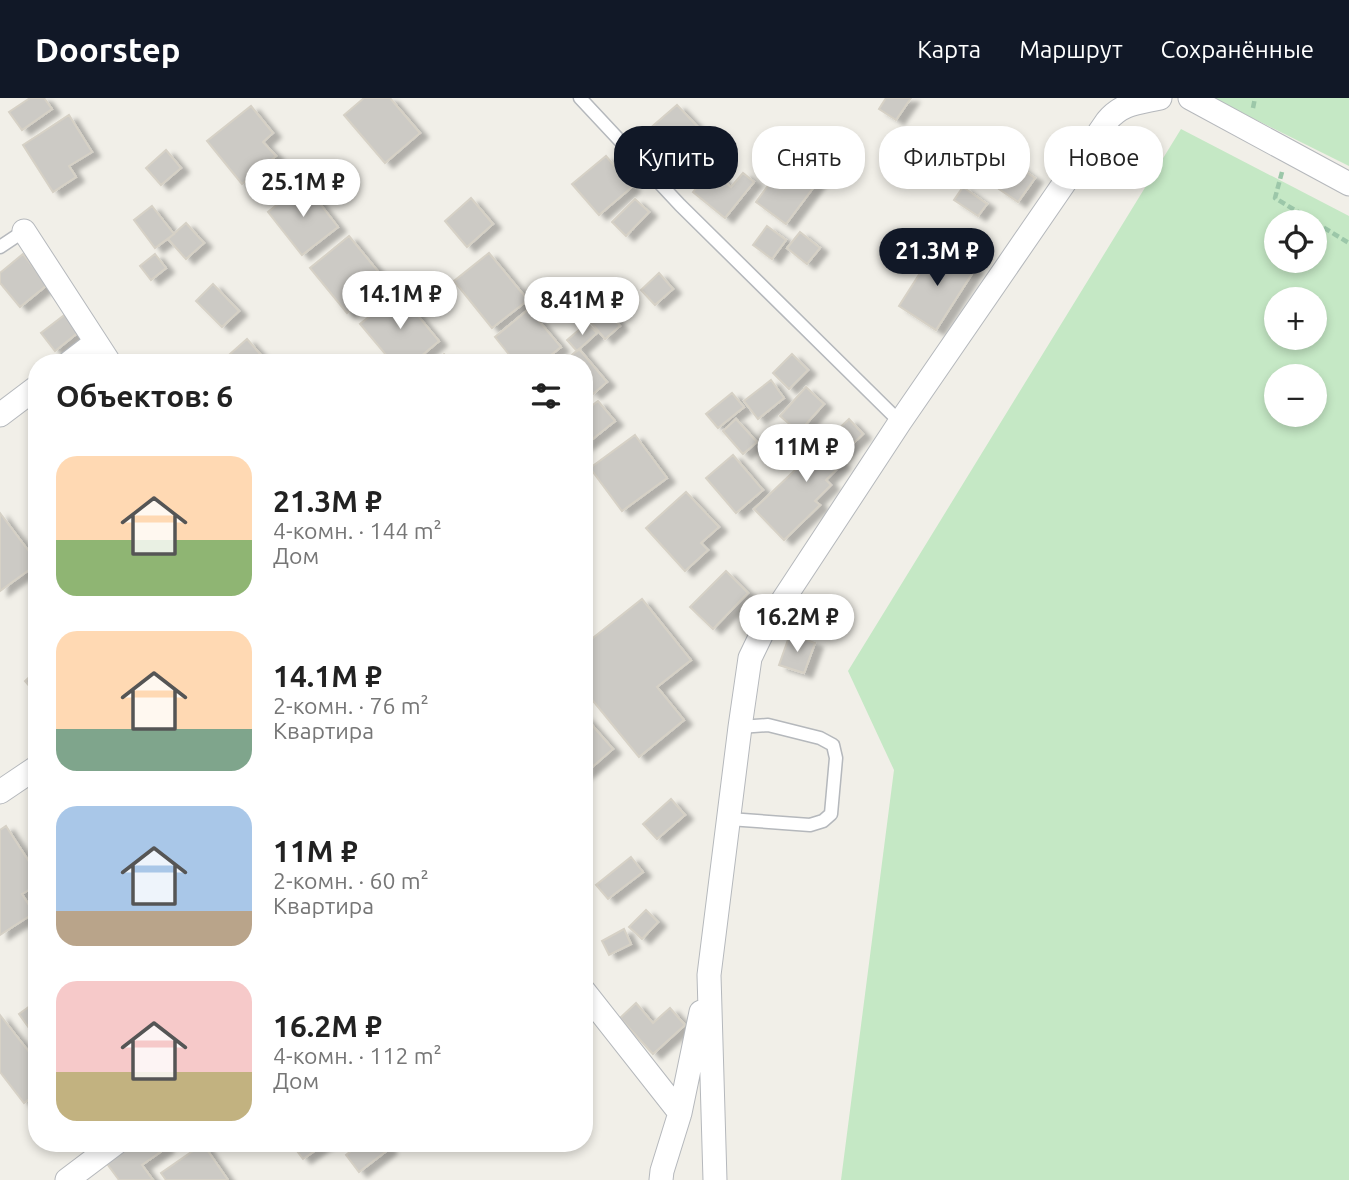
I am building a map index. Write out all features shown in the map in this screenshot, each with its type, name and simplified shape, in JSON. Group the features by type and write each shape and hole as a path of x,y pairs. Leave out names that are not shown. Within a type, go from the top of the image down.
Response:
{"street":[{"path":"658,1177 680,1113 709,975 750,658 764,629 900,422 1107,121 1124,102 1160,98"},
{"path":"1190,98 1349,184"},
{"path":"24,231 104,354"},
{"path":"80,354 96,342"},
{"path":"0,415 28,394"},
{"path":"0,792 28,773"},
{"path":"709,975 715,1180"},
{"path":"593,1002 680,1113"},
{"path":"67,1180 104,1152"}],"lane":[{"path":"580,98 680,205 900,422"},
{"path":"0,247 24,231"},
{"path":"729,819 810,825 824,821 831,814 836,758 833,745 820,738 768,725 740,727"}],"path":[{"path":"1288,151 1275,198 1349,243"}],"green space":[{"path":"1212,98 1349,98 1349,166"},
{"path":"1181,129 1349,216 1349,1180 841,1180 894,770 848,671 1144,189 1163,189 1163,158"}],"building":[{"path":"30,98 44,98 52,109 22,130 9,112"},
{"path":"364,98 390,98 420,133 385,163 344,115"},
{"path":"886,98 911,98 896,120 879,109"},
{"path":"677,105 697,126 653,126"},
{"path":"251,106 273,133 263,142 276,156 242,184 207,141"},
{"path":"69,115 92,152 69,166 76,177 53,192 23,145"},
{"path":"166,150 181,168 161,185 146,168"},
{"path":"606,156 614,166 614,189 630,189 599,215 572,184"},
{"path":"743,173 752,180 752,184 725,218 693,192 695,189 738,189 738,179"},
{"path":"304,183 338,227 302,255 268,212"},
{"path":"765,189 812,189 786,224 756,202"},
{"path":"962,189 966,189 987,204 978,216 954,200"},
{"path":"999,189 1027,189 1018,202"},
{"path":"471,198 493,224 467,247 445,221"},
{"path":"635,199 649,212 626,236 612,222"},
{"path":"152,206 174,234 155,248 134,220"},
{"path":"186,223 204,243 186,259 168,239"},
{"path":"767,226 786,240 772,259 753,245"},
{"path":"800,232 820,248 807,264 787,248"},
{"path":"349,236 386,281 347,313 310,268"},
{"path":"938,245 975,269 936,330 899,306"},
{"path":"489,253 528,300 492,328 454,281"},
{"path":"23,254 47,285 20,307 0,283 0,273"},
{"path":"155,254 166,268 151,280 140,266"},
{"path":"659,273 673,289 655,305 641,290"},
{"path":"213,284 239,311 222,327 196,301"},
{"path":"399,293 439,341 424,354 385,354 360,324"},
{"path":"604,307 620,326 605,339 589,320"},
{"path":"529,309 561,347 552,354 509,354 495,337"},
{"path":"67,313 80,331 55,351 41,333"},
{"path":"587,323 597,333 577,351 567,340"},
{"path":"247,339 260,354 230,354"},
{"path":"792,354 808,370 789,389 773,373"},
{"path":"593,366 607,382 593,394"},
{"path":"771,380 784,398 758,419 744,401"},
{"path":"806,387 824,404 799,432 780,416"},
{"path":"732,393 744,407 718,428 706,414"},
{"path":"598,401 615,421 593,439 593,405"},
{"path":"736,419 757,442 743,454 723,431"},
{"path":"849,419 863,434 837,459 842,464 826,480 831,485 815,501 820,505 784,540 754,509"},
{"path":"635,435 667,478 622,511 593,472 593,466"},
{"path":"733,455 763,490 736,513 706,478"},
{"path":"686,492 719,527 701,543 708,550 685,571 646,528"},
{"path":"0,513 28,550 28,571 0,591"},
{"path":"726,571 748,593 713,629 690,607"},
{"path":"642,599 691,660 657,687 684,720 639,757 593,701 593,638"},
{"path":"790,634 815,643 804,673 779,665"},
{"path":"593,726 613,749 593,766"},
{"path":"671,799 685,815 657,839 643,824"},
{"path":"6,826 28,860 28,890 22,894 28,904 28,917 0,935 0,830"},
{"path":"631,857 643,872 608,899 596,885"},
{"path":"646,910 658,922 642,939 629,927"},
{"path":"624,929 631,944 609,955 602,941"},
{"path":"636,1003 653,1023 670,1008 685,1025 653,1054 620,1018"},
{"path":"28,1008 28,1027 19,1014"},
{"path":"0,1015 28,1051 28,1100 24,1103 0,1072"},
{"path":"118,1152 160,1152 142,1165 153,1180 119,1180 105,1161"},
{"path":"191,1152 209,1152 228,1180 166,1180 161,1173"},
{"path":"298,1152 313,1152 303,1159"},
{"path":"350,1152 385,1152 359,1172 346,1155"}]}
